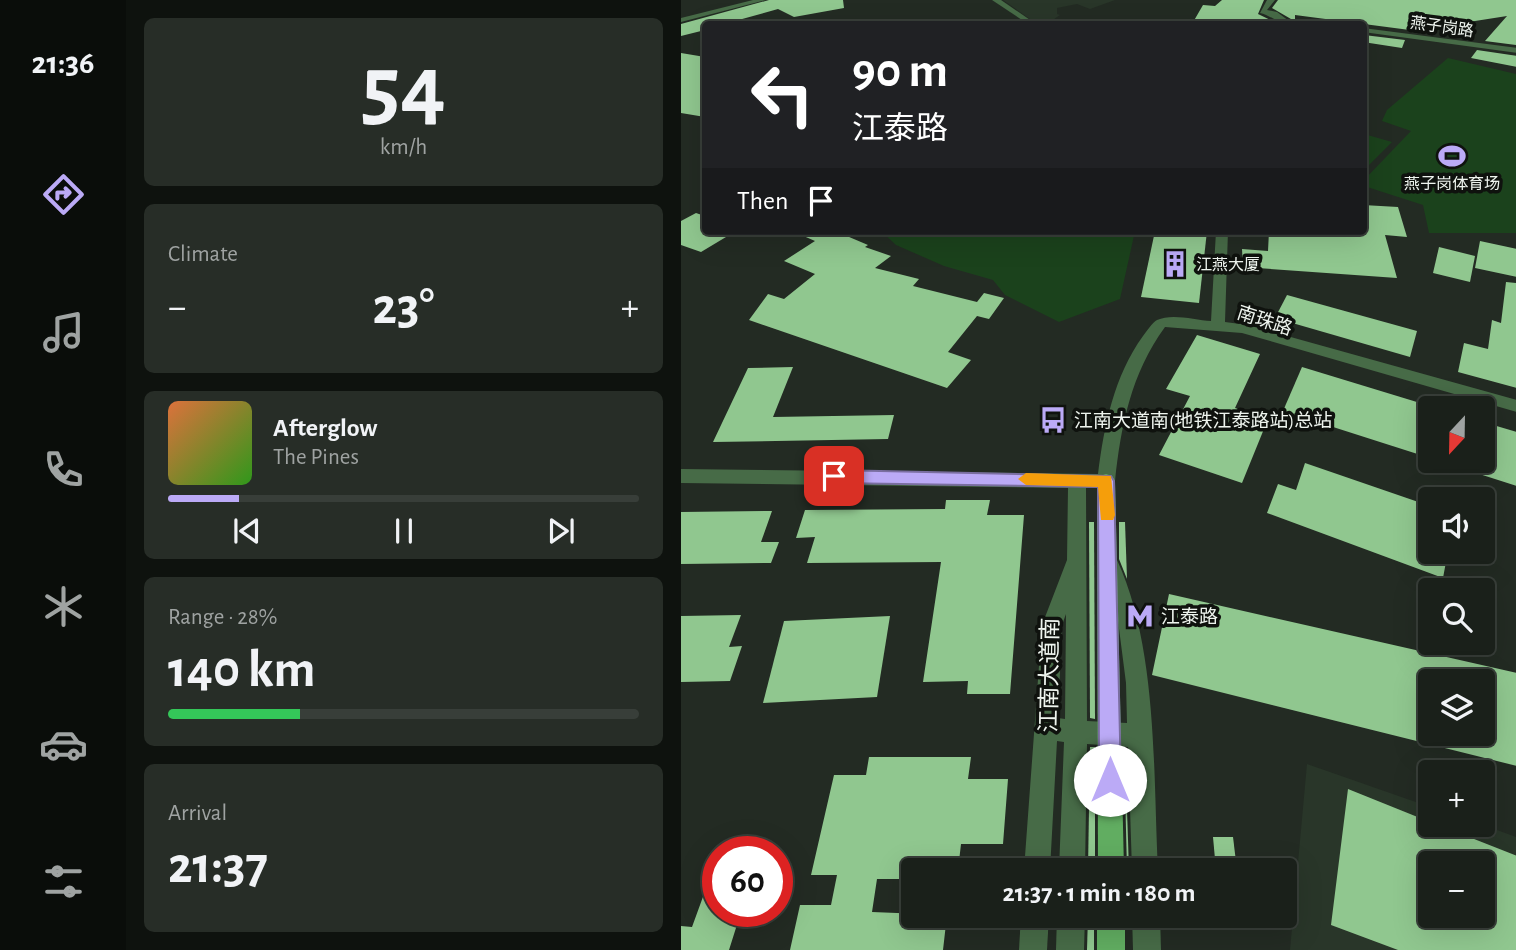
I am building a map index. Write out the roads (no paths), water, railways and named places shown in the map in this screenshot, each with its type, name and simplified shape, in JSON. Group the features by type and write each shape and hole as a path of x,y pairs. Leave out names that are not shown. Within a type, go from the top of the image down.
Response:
{"main road":[{"path":"1106,481 1111,858"},
{"path":"1111,928 1111,950"}],"street":[{"path":"681,20 762,0"},
{"path":"996,0 1028,21"},
{"path":"1271,0 1263,10 1283,21"},
{"name":"燕子岗路","path":"1367,31 1516,51"},
{"path":"681,476 1106,481 1111,435 1119,401 1130,372 1149,336 1159,324 1218,325 1222,235"},
{"name":"南珠路","path":"1218,325 1243,328 1516,406"},
{"name":"南珠路","path":"1218,325 1242,335 1516,415"},
{"name":"江南大道南","path":"1072,858 1076,733 1077,480"},
{"path":"1038,858 1052,625 1078,556"},
{"path":"1108,560 1127,613 1137,683 1145,858"},
{"path":"1044,729 1140,736"},
{"path":"1033,950 1034,928"},
{"path":"1070,950 1071,928"},
{"path":"1146,928 1147,950"}],"place":[{"name":"燕子岗体育场","path":"1452,156"},
{"name":"江燕大厦","path":"1175,264"},
{"name":"江南大道南(地铁江泰路站)总站","path":"1053,420"},
{"name":"江泰路","path":"1140,616"}]}
